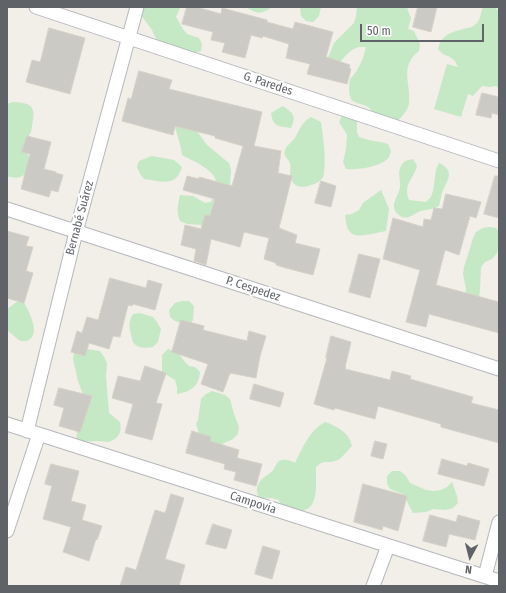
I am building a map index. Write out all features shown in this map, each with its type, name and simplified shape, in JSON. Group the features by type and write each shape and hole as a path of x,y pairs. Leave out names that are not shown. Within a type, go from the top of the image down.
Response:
{"street":[{"name":"G. Paredes","path":"36,7 499,161"},
{"name":"Bernabé Suárez","path":"7,531 33,433 76,232 137,7"},
{"name":"P. Cespedez","path":"7,209 499,369"},
{"name":"Campovía","path":"7,424 499,581"},
{"path":"484,576 499,522"},
{"path":"374,586 388,546"}],"green space":[{"path":"137,7 183,7 180,8 176,17 187,34 199,38 202,44 201,51 194,53 158,43 152,30 138,11"},
{"path":"246,7 272,7 259,13"},
{"path":"300,7 321,7 319,16 313,22 306,21 301,16"},
{"path":"357,7 407,7 411,18 408,29 414,31 420,44 419,51 409,63 407,75 409,96 408,107 400,119 385,131 369,108 354,101 349,93 350,79 356,72 364,56 366,47 359,47 349,52 337,67 328,58 334,43 354,23"},
{"path":"483,7 495,7 499,12 499,88 496,86 482,86 473,96 468,94 461,117 434,109 447,64 458,67 455,61 443,54 438,49 440,44 445,36 475,25 479,20"},
{"path":"12,102 29,105 34,114 31,132 25,142 30,161 29,170 21,177 16,178 7,176 7,104"},
{"path":"283,106 293,115 294,120 291,128 277,125 273,121 271,113"},
{"path":"348,112 357,118 357,132 359,137 388,144 391,151 386,160 369,167 346,169 343,162 347,135 339,122 342,116"},
{"path":"311,117 321,122 325,165 324,174 316,183 300,187 291,179 290,163 285,156 285,152 286,148 295,138 303,124"},
{"path":"177,119 194,127 207,145 229,163 231,170 230,184 236,196 202,225 187,224 180,221 178,205 180,195 193,196 205,203 211,202 216,191 216,183 211,172 182,155 175,127"},
{"path":"152,156 174,160 182,167 176,178 167,182 144,179 137,167 139,161"},
{"path":"413,159 417,166 409,182 407,190 409,200 426,202 431,197 436,170 439,163 447,169 449,176 442,193 439,206 421,211 405,218 396,213 394,205 400,187 399,174 402,164"},
{"path":"381,190 389,209 386,231 354,235 347,227 345,215 352,214 359,210 363,203"},
{"path":"483,228 496,228 499,231 499,244 497,253 492,259 485,262 481,267 478,310 465,303 466,289 463,274 476,232"},
{"path":"18,301 24,303 30,315 34,329 34,334 27,341 20,341 7,330 7,309"},
{"path":"189,301 194,306 193,320 189,325 175,321 170,317 169,310 175,303"},
{"path":"140,313 153,317 161,329 158,342 153,347 140,347 133,341 129,324 133,314"},
{"path":"80,348 100,351 107,363 106,376 109,413 120,422 121,426 119,435 112,441 76,440 77,433 74,427 86,414 85,400 78,381 73,359 74,352"},
{"path":"168,349 180,355 189,366 195,367 200,372 196,385 186,392 177,394 175,380 162,372 162,355"},
{"path":"212,391 225,395 230,399 239,427 238,434 233,439 220,445 200,437 196,424 201,399"},
{"path":"325,422 343,431 348,437 352,446 342,457 337,460 332,462 324,462 316,467 316,494 311,506 307,509 298,511 281,507 279,500 272,498 259,498 257,488 259,482 274,469 279,461 287,460 295,463 311,435 320,425"},
{"path":"392,471 400,471 406,476 410,483 426,490 441,490 452,482 458,503 453,508 446,510 433,509 426,512 413,513 403,494 390,489 387,483 387,476"}],"building":[{"path":"187,7 196,7 221,14 222,8 267,20 267,22 293,29 295,22 333,32 326,57 350,65 349,68 351,69 347,84 307,74 310,64 286,58 289,44 263,36 262,38 251,35 245,58 222,52 225,43 211,40 213,32 182,24"},
{"path":"418,7 437,7 431,32 413,27"},
{"path":"49,28 85,38 70,94 26,82 32,60 40,62"},
{"path":"139,71 172,80 169,89 262,112 254,146 281,151 278,173 292,176 279,228 297,235 295,243 320,249 313,275 276,265 276,263 264,259 269,238 244,232 240,247 211,239 206,265 194,261 196,249 181,245 185,225 201,229 205,215 210,216 215,199 183,190 187,176 199,179 199,177 232,186 243,146 215,138 215,136 175,126 173,135 122,121 128,98 131,99"},
{"path":"482,93 499,97 499,115 492,113 491,118 476,115"},
{"path":"27,136 51,142 44,169 63,175 58,192 51,190 49,197 21,189 30,154 22,152"},
{"path":"495,176 499,176 499,218 484,214"},
{"path":"321,181 336,186 331,207 315,203"},
{"path":"446,194 481,202 476,218 470,216 459,255 445,250 436,285 499,302 499,333 429,314 426,327 406,322 420,270 383,259 393,218 423,227 424,219 431,220 434,208 442,209"},
{"path":"7,231 29,237 26,246 33,247 26,271 33,273 24,303 7,298"},
{"path":"359,254 380,259 370,298 349,292"},
{"path":"110,278 146,288 148,280 162,284 155,310 133,304 132,306 128,305 120,337 113,336 109,349 89,343 85,356 71,352 77,331 82,333 87,317 98,320"},
{"path":"181,320 204,326 203,330 247,341 249,331 266,336 260,356 256,378 230,373 223,392 201,384 208,364 172,352"},
{"path":"331,336 351,342 345,369 390,380 392,371 411,376 410,379 473,397 471,403 499,410 499,443 441,427 441,424 378,406 375,419 314,404 327,358"},
{"path":"145,366 166,373 156,403 162,404 152,440 125,433 133,404 112,398 118,376 140,381"},
{"path":"254,384 284,393 280,407 250,399"},
{"path":"59,388 92,396 80,432 59,426 64,408 54,405"},
{"path":"192,431 211,437 210,441 239,450 237,458 262,464 256,486 234,480 236,472 224,469 225,464 186,453"},
{"path":"375,441 387,444 383,459 371,456"},
{"path":"442,459 467,466 468,463 489,469 484,486 438,474"},
{"path":"51,464 79,471 71,501 86,505 82,520 102,526 89,561 63,552 71,527 43,519 52,486 45,484"},
{"path":"363,484 407,496 398,531 383,526 382,530 354,522"},
{"path":"171,494 184,498 165,559 185,565 179,586 120,586 126,567 136,570 155,510 165,513"},
{"path":"430,515 456,522 458,515 480,521 475,540 449,534 446,547 423,541"},
{"path":"213,524 232,530 226,549 206,544"},
{"path":"263,546 280,551 272,579 255,574"}]}
